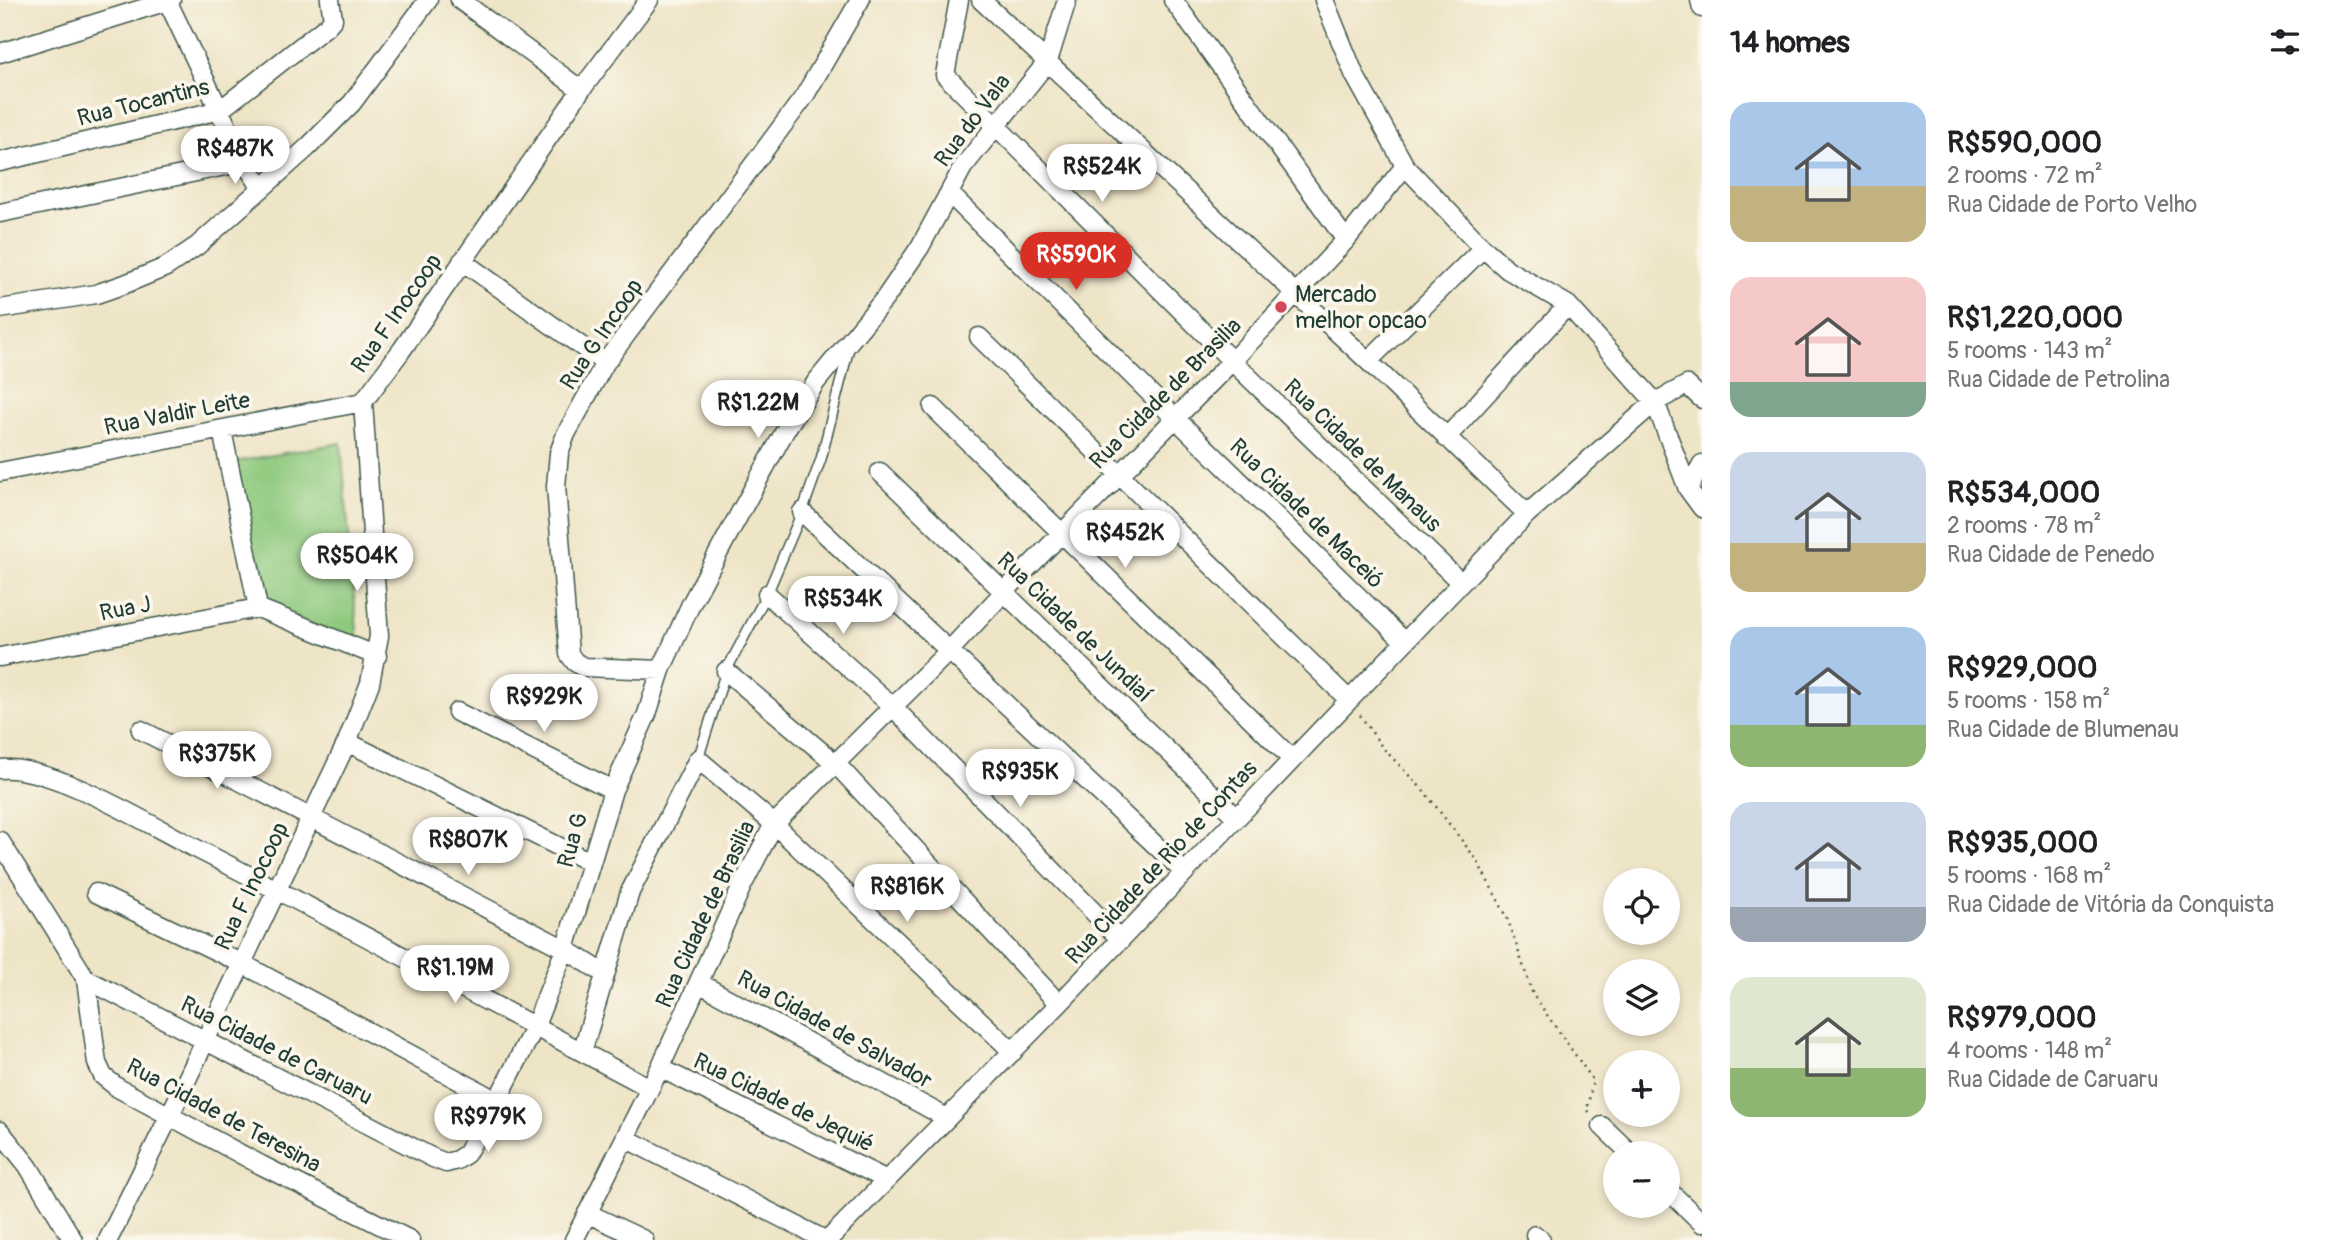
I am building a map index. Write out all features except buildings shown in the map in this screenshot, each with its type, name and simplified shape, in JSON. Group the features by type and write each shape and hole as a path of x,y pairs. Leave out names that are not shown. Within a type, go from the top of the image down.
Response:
{"street":[{"name":"Rua Tocantins","path":"0,162 220,110 327,26 333,19 334,12 330,0"},
{"path":"0,309 96,293 125,284 166,267 197,246 307,148 352,103 428,0"},
{"path":"460,0 581,90"},
{"name":"Rua F Inocoop","path":"108,1240 347,742 370,683 379,636 363,402 581,90 649,0"},
{"name":"Rua G Incoop","path":"660,670 583,667 569,654 556,486 559,453 566,434 605,363 804,97 860,0"},
{"name":"Rua Cidade de Manaus","path":"959,0 945,75 1232,361 1461,583"},
{"path":"981,0 1368,361 1527,514"},
{"path":"1048,61 1067,0"},
{"path":"1173,0 1346,240"},
{"path":"1324,0 1355,76 1405,166 1483,248 1508,270 1568,305 1655,402 1688,489 1702,508"},
{"path":"1700,0 1702,8"},
{"path":"0,53 169,1 244,162 262,188"},
{"name":"Rua do Vala","path":"850,341 920,247 963,167 1048,61"},
{"path":"0,213 244,162"},
{"name":"Rua Cidade de Brasilia","path":"574,1240 660,1068 774,824 949,651 1232,361 1346,240 1405,166"},
{"name":"Rua Cidade de Maceió","path":"949,192 1176,419 1405,642"},
{"path":"1368,361 1483,248"},
{"path":"462,261 605,363"},
{"path":"1447,438 1568,305"},
{"path":"979,337 1349,700"},
{"name":"Rua G","path":"446,1163 466,1154 497,1101 535,1026 565,949 613,790 647,713 660,670 691,604 786,429 816,382 850,341"},
{"name":"Rua Cidade de Rio de Contas","path":"826,1240 1013,1052 1527,514 1655,402 1687,384 1702,398"},
{"name":"Rua Valdir Leite","path":"0,472 363,402"},
{"path":"933,407 1292,759"},
{"path":"222,430 258,608 377,656"},
{"path":"1688,489 1702,464"},
{"name":"Rua Cidade de Jundiaí","path":"880,472 1236,817"},
{"path":"802,512 1184,872"},
{"path":"767,594 892,706 1121,940"},
{"name":"Rua J","path":"0,657 258,608"},
{"path":"726,671 836,764 1059,1004"},
{"path":"457,712 613,790"},
{"path":"141,730 565,949 604,974"},
{"path":"347,742 590,862"},
{"path":"582,1052 630,892 698,759 774,824 1013,1052"},
{"path":"0,769 30,771 75,786 277,889 650,1088"},
{"path":"0,841 86,979"},
{"path":"96,893 241,963 497,1101"},
{"name":"Rua Cidade de Caruaru","path":"86,979 446,1163"},
{"name":"Rua Cidade de Teresina","path":"86,979 97,1063 103,1076 118,1088 261,1165 410,1240"},
{"name":"Rua Cidade de Salvador","path":"699,983 947,1118"},
{"name":"Rua Cidade de Jequié","path":"660,1068 887,1180"},
{"path":"1602,1126 1618,1141"},
{"path":"2,1138 29,1167 73,1240"},
{"path":"625,1139 826,1240"},
{"path":"1680,1201 1702,1223"},
{"path":"587,1213 644,1240"}],"lane":[{"path":"698,759 726,671 767,594 802,512 821,459 850,341"}],"path":[{"path":"1349,700 1382,747 1424,791 1476,859 1507,917 1533,995 1593,1080 1587,1110 1602,1126"}],"green space":[{"path":"341,443 358,642 262,607 234,462"}],"place":[{"name":"Mercado melhor opcao","path":"1281,307"}]}
